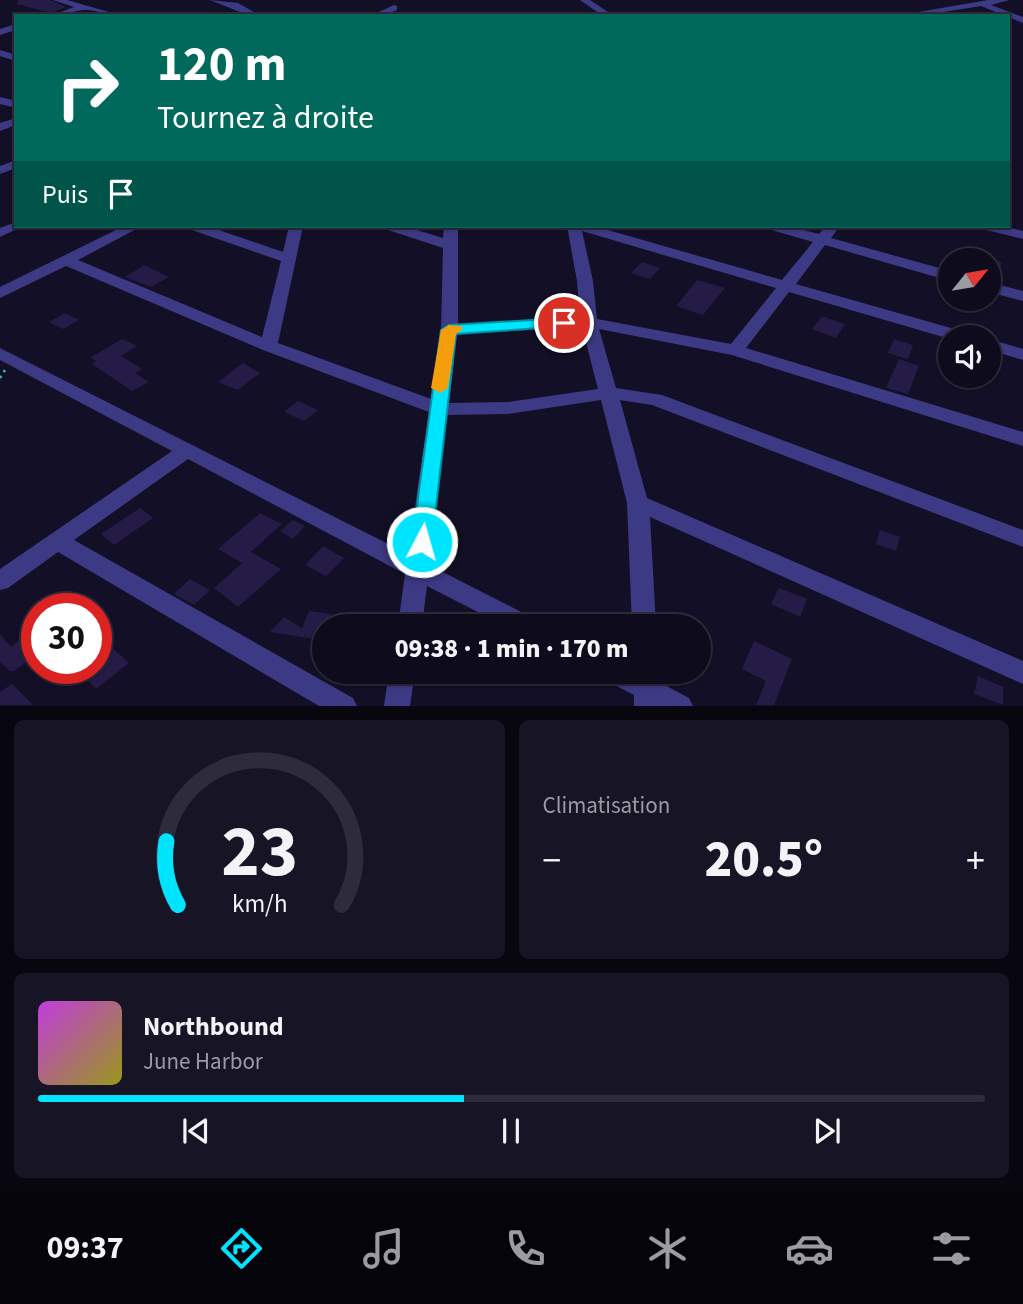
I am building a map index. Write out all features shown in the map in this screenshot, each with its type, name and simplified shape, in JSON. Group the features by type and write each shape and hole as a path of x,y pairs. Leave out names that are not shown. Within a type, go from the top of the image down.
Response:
{"street":[{"path":"57,0 111,14"},
{"path":"214,0 235,5 253,14"},
{"path":"584,0 607,14"},
{"path":"910,14 975,2 1005,0"},
{"path":"61,14 105,1"},
{"path":"975,2 1007,14"},
{"path":"0,32 13,23"},
{"path":"0,293 131,228"},
{"path":"200,228 289,259"},
{"path":"269,346 296,228"},
{"path":"402,228 452,236 449,330 412,614"},
{"path":"574,228 585,281 589,323 638,503 643,614"},
{"path":"586,228 938,330"},
{"path":"789,228 829,233 938,272"},
{"path":"995,228 1023,235"},
{"path":"735,351 829,233"},
{"path":"65,260 269,346 437,408 508,408 608,393 655,399 1023,539"},
{"path":"1001,290 1023,296"},
{"path":"449,330 513,324 589,323 735,351 1023,439"},
{"path":"1001,349 1023,355"},
{"path":"0,353 503,614"},
{"path":"0,582 187,450"},
{"path":"638,503 1023,673"},
{"path":"57,541 344,705"},
{"path":"397,705 400,684"},
{"path":"647,689 680,705"}],"building":[{"path":"18,0 50,0 66,7 51,13 17,4"},
{"path":"642,262 660,268 650,279 631,273"},
{"path":"144,265 169,277 151,287 125,277"},
{"path":"697,280 725,288 703,315 676,306"},
{"path":"65,313 79,320 63,329 49,322"},
{"path":"822,316 845,324 836,338 812,329"},
{"path":"577,330 579,350 552,350 551,331"},
{"path":"122,339 137,346 121,356 142,369 135,373 149,382 132,391 92,364 96,361 90,358"},
{"path":"894,339 913,345 908,359 888,353"},
{"path":"899,359 919,366 908,394 886,388"},
{"path":"243,363 260,373 238,390 218,382"},
{"path":"298,401 318,410 304,421 284,412"},
{"path":"140,508 153,518 114,545 101,534"},
{"path":"260,513 282,524 251,552 281,569 238,607 214,588 242,563 218,549"},
{"path":"293,520 305,526 293,539 280,531"},
{"path":"880,530 900,537 896,551 876,544"},
{"path":"323,546 344,558 326,576 305,565"},
{"path":"190,579 210,590 194,605 174,594"},
{"path":"779,588 807,599 800,617 771,604"},
{"path":"309,611 331,614 312,614 312,639 270,632 284,617 302,628"},
{"path":"0,634 11,647 19,640 21,642 21,666 10,671 0,662"},
{"path":"754,641 792,659 774,705 756,705 766,681 742,669"},
{"path":"112,648 129,663 112,676"},
{"path":"978,676 1003,687 1003,705 974,694"},
{"path":"12,684 33,705 0,705 0,692"}],"slow traffic":[{"path":"440,388 449,330 456,329"}],"route":[{"path":"422,542 449,330 513,324 564,323"}]}
